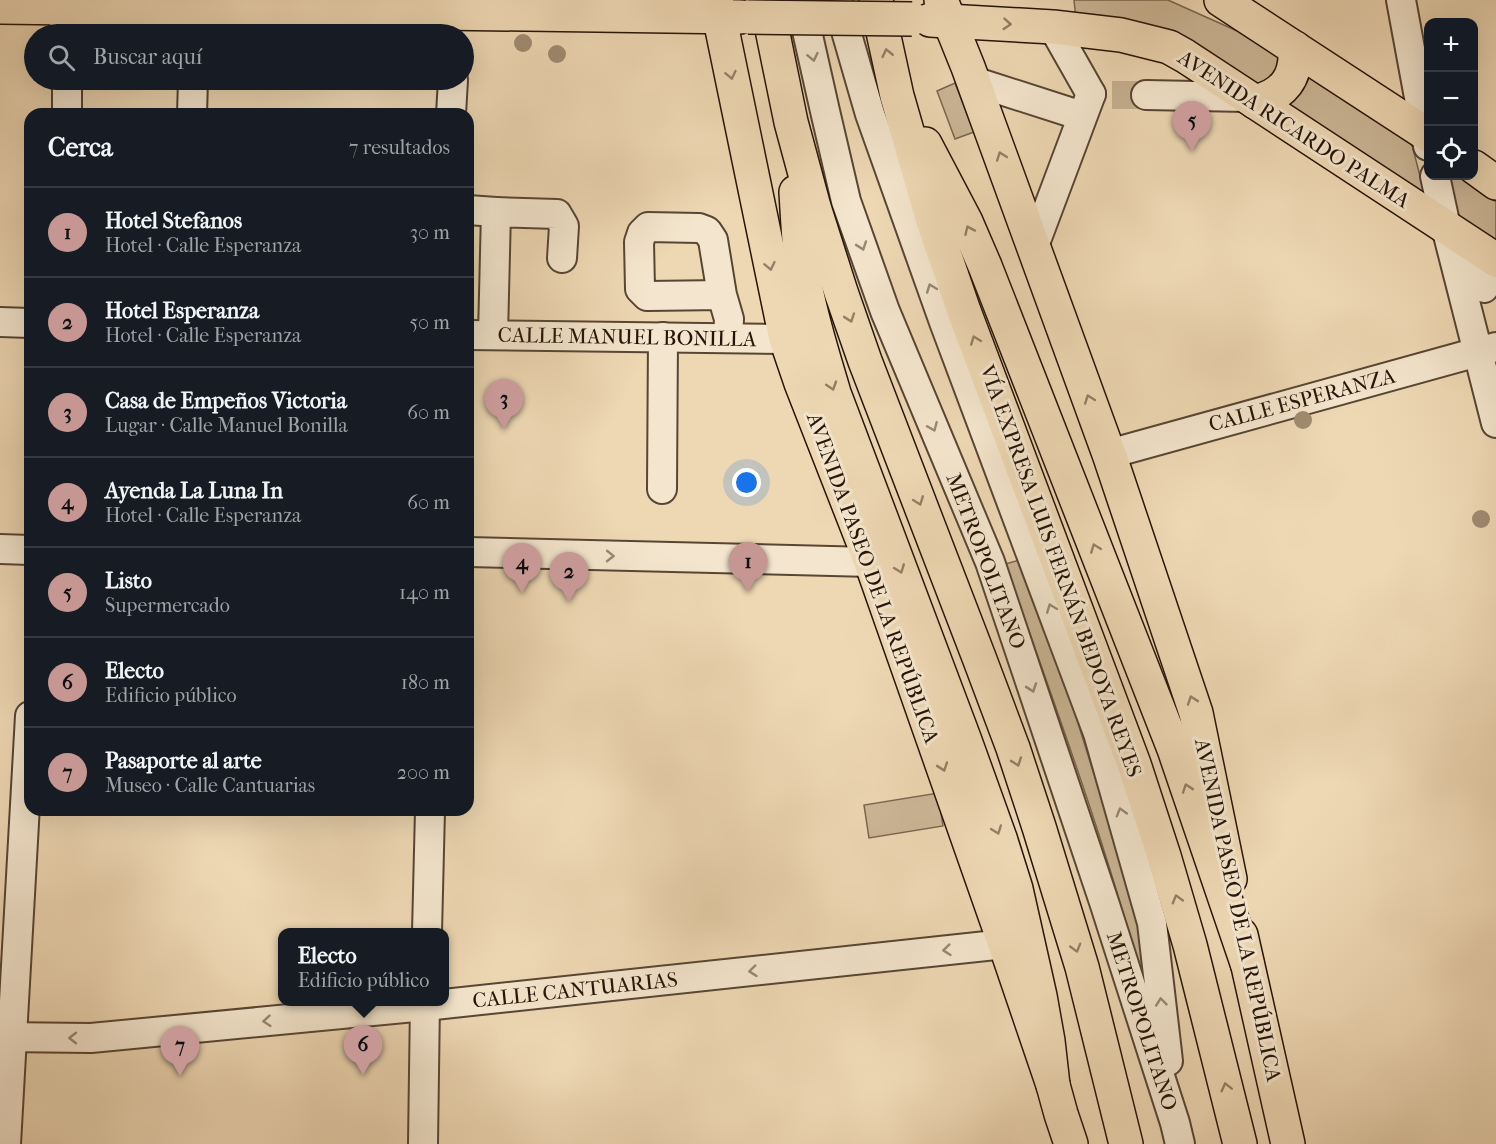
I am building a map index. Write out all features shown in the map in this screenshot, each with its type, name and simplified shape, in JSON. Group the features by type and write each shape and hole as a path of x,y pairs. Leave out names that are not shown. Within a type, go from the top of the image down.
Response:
{"main road":[{"name":"VÍA EXPRESA LUIS FERNÁN BEDOYA REYES","path":"876,0 897,96 933,221 964,311 1105,683 1161,846 1190,945 1240,1144"},
{"path":"1221,0 1424,135"},
{"name":"AVENIDA RICARDO PALMA","path":"0,7 64,21 134,4 194,22 738,9 912,19 945,10 1046,14 1169,47 1185,56 1446,227 1484,265"},
{"path":"738,9 791,122 814,207 861,351 1000,715 1039,827 1082,967 1126,1144"},
{"name":"AVENIDA PASEO DE LA REPÚBLICA","path":"738,9 786,339 871,562 1005,944 1071,1144"},
{"name":"AVENIDA PASEO DE LA REPÚBLICA","path":"945,10 1109,453 1196,712 1247,963 1288,1144"},
{"path":"1251,100 1266,100 1285,87 1294,68 1295,48"},
{"path":"897,96 945,180 985,266 1174,749 1247,963"},
{"path":"791,122 800,250 817,338 834,393 1000,838 1016,889 1040,996 1053,1085"},
{"path":"1478,170 1496,183"}],"street":[{"name":"METROPOLITANO","path":"800,0 846,201 885,311 990,562 1104,902 1177,1134"},
{"name":"METROPOLITANO","path":"837,0 870,114 944,322 1098,733 1152,923 1177,1134"},
{"path":"1401,0 1426,126"},
{"path":"1046,14 1095,102"},
{"path":"973,81 1095,102"},
{"path":"67,90 67,108"},
{"path":"192,108 193,90"},
{"path":"452,108 453,90"},
{"path":"1146,95 1251,100"},
{"path":"1034,246 1095,102"},
{"path":"1436,180 1446,227"},
{"path":"474,210 557,214 564,226 561,258"},
{"path":"481,335 496,212"},
{"path":"1484,265 1487,344 1496,423"},
{"path":"722,295 729,319 728,338"},
{"path":"0,322 24,323"},
{"name":"CALLE MANUEL BONILLA","path":"481,335 786,339"},
{"path":"662,489 663,337"},
{"name":"CALLE ESPERANZA","path":"1109,453 1487,344"},
{"path":"0,549 24,550"},
{"path":"474,552 871,562"},
{"path":"6,1144 6,1038 24,796"},
{"path":"427,928 430,816"},
{"name":"CALLE CANTUARIAS","path":"449,1002 1005,944"},
{"name":"CALLE CANTUARIAS","path":"6,1038 91,1038 405,1006"},
{"path":"423,1144 425,1006"}],"shaded area":[{"path":"1074,0 1168,0 1255,39 1411,141 1427,203 1172,38 1076,20"},
{"path":"955,83 974,132 955,139 937,91"},
{"path":"1450,180 1463,180 1496,202 1496,247 1450,217"},
{"path":"1020,560 1077,720 1140,921 1145,993 1098,831 1005,564"},
{"path":"938,793 943,826 869,838 864,805"}],"tunnel":[{"path":"1112,95 1146,95"}],"place":[{"name":"Listo","path":"1192,151"},
{"name":"Casa de Empeños Victoria","path":"504,429"},
{"name":"Hotel Stefanos","path":"748,592"},
{"name":"Ayenda La Luna In","path":"522,593"},
{"name":"Hotel Esperanza","path":"569,602"},
{"name":"Electo","path":"363,1075"},
{"name":"Pasaporte al arte","path":"180,1076"}]}
